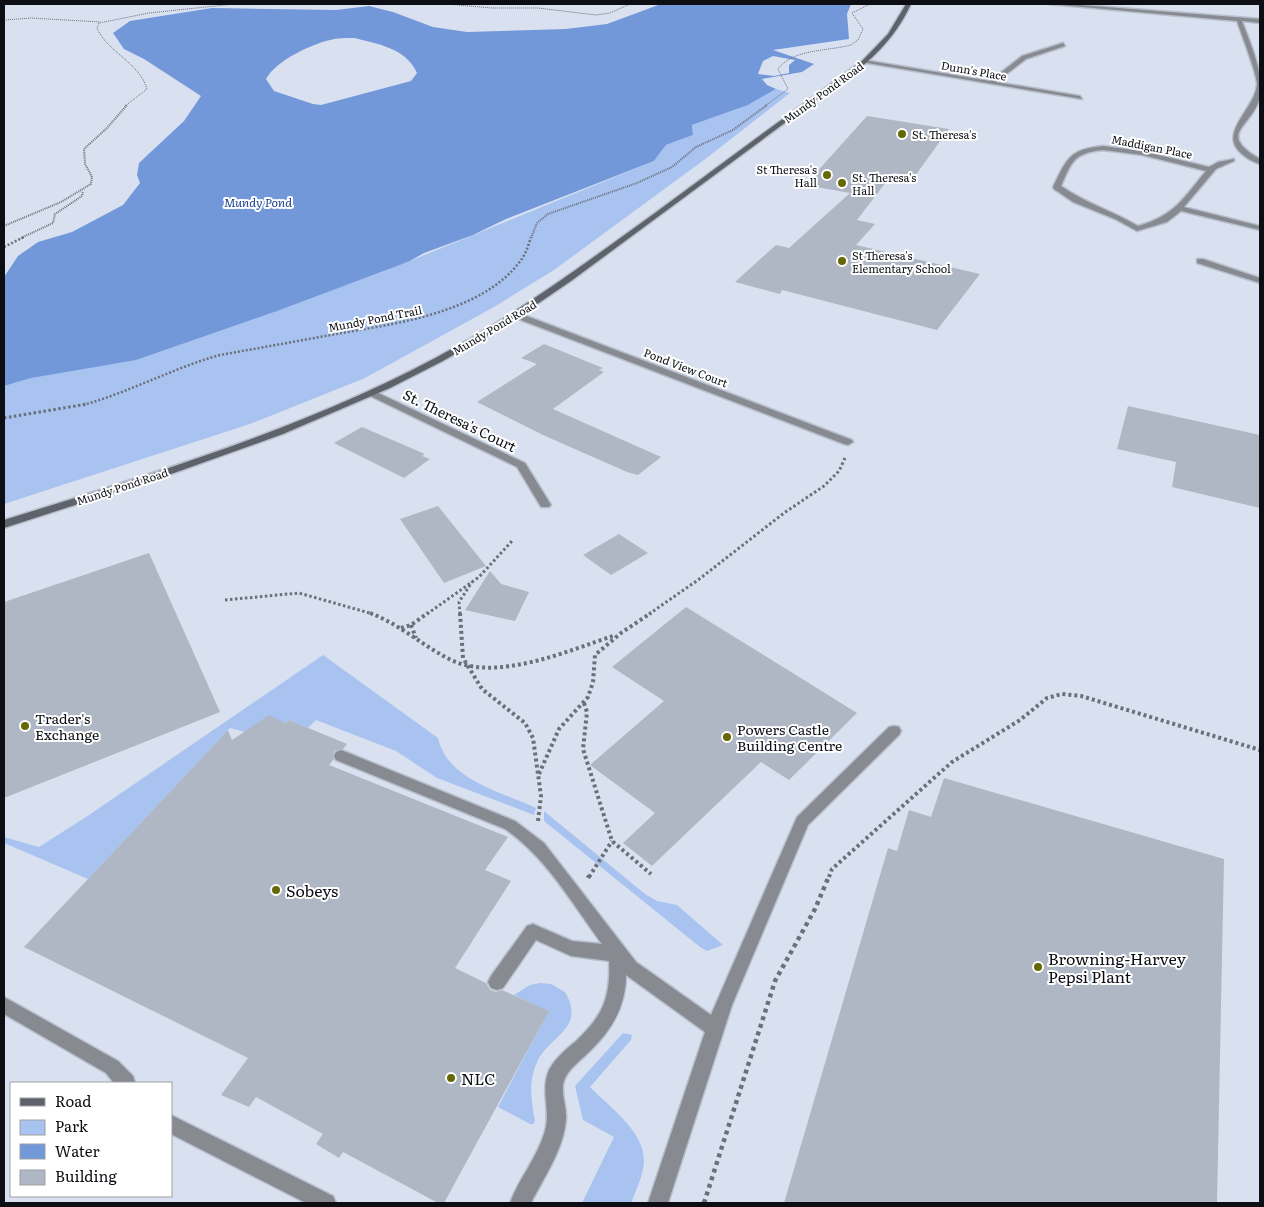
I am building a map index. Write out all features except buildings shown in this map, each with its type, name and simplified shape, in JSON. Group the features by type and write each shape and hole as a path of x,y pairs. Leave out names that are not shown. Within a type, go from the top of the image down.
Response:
{"street":[{"name":"Mundy Pond Road","path":"4,524 224,452 372,393 440,359 516,315 566,282 864,62 888,39 897,27 908,4"},
{"path":"1052,4 1118,6 1260,21"},
{"path":"1239,19 1260,83 1256,100 1235,135 1234,143 1238,150 1260,162"},
{"path":"991,83 1015,62 1033,52 1063,45"},
{"name":"Dunn's Place","path":"864,62 1080,98"},
{"name":"Maddigan Place","path":"1211,170 1118,149 1084,149 1074,155 1058,187 1076,200 1104,211 1137,229 1162,221 1178,208 1211,170 1218,164 1232,160"},
{"path":"1178,208 1260,228"},
{"path":"1200,261 1260,280"},
{"name":"Pond View Court","path":"516,315 848,442"},
{"name":"St. Theresa's Court","path":"372,393 521,465 545,505"},
{"path":"658,1203 723,1005 802,821 894,732"},
{"path":"341,756 510,825 532,841 617,954 630,968 715,1029"},
{"path":"497,982 533,931 571,948 617,954"},
{"path":"520,1203 552,1140 557,1118 553,1096 556,1076 605,1024 615,1004 619,987 617,954"},
{"path":"4,1005 112,1067 125,1082"},
{"path":"172,1125 326,1203"}],"path":[{"path":"4,20 32,18 103,22 153,12 184,11 234,4"},
{"path":"447,4 492,8 538,8 596,15 610,13 617,8 630,4"},
{"name":"Mundy Pond Trail","path":"4,418 79,406 118,395 188,364 220,355 422,319 464,302 494,286 518,266 537,223 548,214 637,183 672,167 696,147 733,130 788,89 778,67 786,60 796,56 851,45 858,40 863,29 852,16 852,13 870,4"},
{"path":"4,226 49,205 73,198 91,184 92,177 85,164 84,149 128,103 147,89 143,78 116,54 99,33 97,28 103,22"},
{"path":"4,246 54,223 55,214 82,196 83,190"},
{"path":"539,774 544,758 560,729 568,717 588,697 595,674 595,656 616,635 669,601 830,480 844,464 848,442"},
{"path":"401,628 411,625 472,582 502,556 512,541"},
{"path":"472,582 459,602 463,658 482,689 525,723 533,738 541,796 539,817 532,841"},
{"path":"225,600 299,593 387,620 433,650 467,667 483,669 510,665 616,635"},
{"path":"411,625 416,638"},
{"path":"704,1203 775,981 815,909 832,869 952,762 1020,720 1048,698 1062,694 1081,696 1260,750"},
{"path":"584,703 586,712 583,749 612,841 651,874"},
{"path":"575,897 612,841"}],"green space":[{"path":"776,89 790,93 704,160 554,270 494,307 365,378 250,424 4,504 4,386 410,261 654,161 666,145 693,135 692,125 748,105"},
{"path":"323,655 438,738 444,753 464,775 492,790 536,808 534,815 437,778 396,751 316,720 308,728 289,720 285,723 245,732 230,728 88,879 4,843 4,837 39,847"},
{"path":"544,811 645,894 657,901 677,905 723,945 707,951 700,947 544,821"},
{"path":"540,983 551,984 565,992 572,1014 565,1030 544,1051 538,1060 531,1090 535,1121 533,1124 530,1124 498,1107 548,1012 514,995 530,985"},
{"path":"623,1033 632,1035 631,1040 590,1087 624,1120 639,1140 643,1151 644,1162 642,1172 631,1203 582,1203 614,1137 583,1120 575,1086"}],"water":[{"name":"Mundy Pond","path":"661,4 851,4 847,14 849,39 773,50 814,64 802,72 762,79 767,85 776,89 748,105 692,125 693,135 666,145 654,161 506,219 473,235 424,253 410,261 277,311 136,360 31,378 4,386 4,277 18,256 38,242 72,232 123,205 140,183 137,175 139,163 184,121 201,96 144,59 124,49 113,33 130,21 212,8 336,10 369,6 393,12 433,27 467,32 566,29 607,24","holes":["354,38 390,48 406,58 417,73 411,81 321,105 274,91 266,79 277,66 303,50 333,39","773,56 795,60 789,65 789,73 774,76 758,74 763,61"]}],"place":[{"name":"St. Theresa's","path":"902,134"},
{"name":"St Theresa's Hall","path":"827,175"},
{"name":"St. Theresa's Hall","path":"842,183"},
{"name":"St Theresa's Elementary School","path":"842,261"},
{"name":"Trader's Exchange","path":"25,726"},
{"name":"Powers Castle Building Centre","path":"727,737"},
{"name":"Sobeys","path":"276,890"},
{"name":"Browning-Harvey Pepsi Plant","path":"1038,967"},
{"name":"NLC","path":"451,1078"}]}
